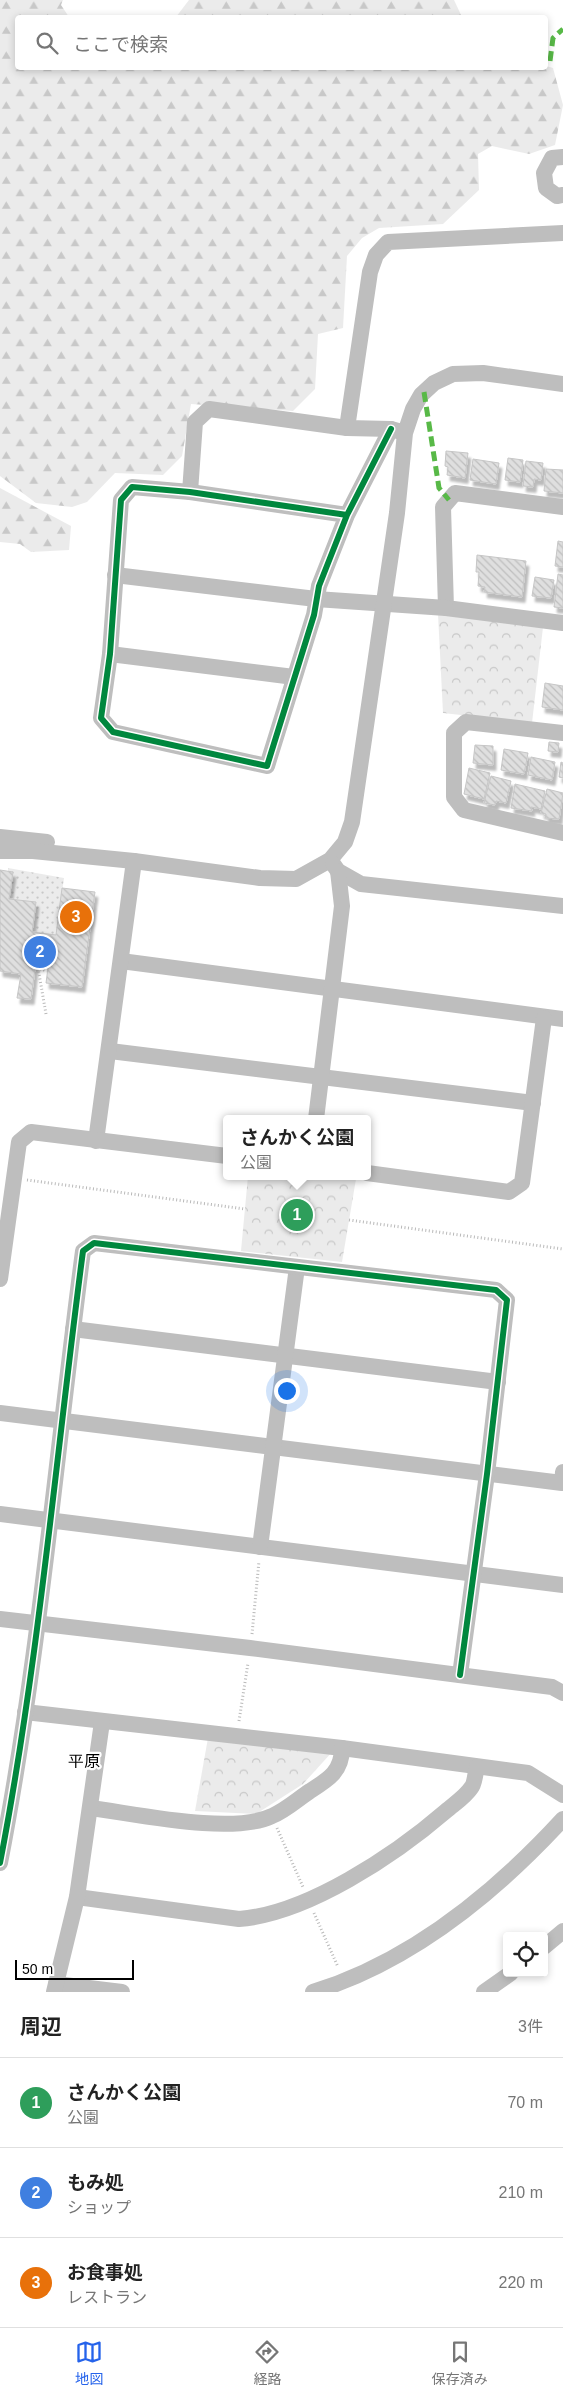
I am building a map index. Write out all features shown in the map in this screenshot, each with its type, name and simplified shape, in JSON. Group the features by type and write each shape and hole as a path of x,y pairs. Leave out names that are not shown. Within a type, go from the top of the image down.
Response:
{"street":[{"path":"563,157 552,158 544,173 546,188 558,196 563,195"},
{"path":"346,428 370,272 376,255 388,242 563,233"},
{"path":"347,515 190,492 132,487 121,500 114,575 110,654 101,718 113,732 267,766 316,599 347,515 421,395 434,383 453,374 483,373 563,384"},
{"path":"190,492 194,422 209,409 346,428 398,431"},
{"path":"317,1115 342,906 334,865 352,822 397,513 398,431"},
{"path":"446,608 443,507 454,493 563,507"},
{"path":"114,575 316,599 446,608 563,623"},
{"path":"110,654 294,677"},
{"path":"563,733 466,722 454,732 454,797 464,810 563,833"},
{"path":"0,837 75,844 134,861"},
{"path":"0,851 33,851 134,861 260,878 296,879 334,865"},
{"path":"96,1141 110,1052 134,861"},
{"path":"334,865 362,884 563,906"},
{"path":"121,961 563,1019"},
{"path":"371,1174 509,1192 522,1183 544,1018"},
{"path":"110,1052 533,1103"},
{"path":"0,1279 19,1142 31,1132 223,1156"},
{"path":"0,1863 25,1712 37,1624 83,1252 94,1243 496,1290 507,1300 487,1474 460,1675"},
{"path":"260,1546 287,1355 297,1267"},
{"path":"73,1329 498,1382"},
{"path":"0,1412 562,1482 563,1472"},
{"path":"0,1514 563,1585"},
{"path":"0,1619 250,1648 552,1687 563,1693"},
{"path":"25,1712 342,1748 528,1773 563,1795"},
{"path":"102,1722 77,1898 55,1988 122,1992"},
{"path":"91,1808 223,1825 247,1824 272,1816 329,1778 342,1762 342,1748"},
{"path":"77,1898 239,1919 257,1918 308,1899 357,1875 416,1837 472,1788 477,1767"},
{"path":"313,1992 347,1987 444,1927 536,1848 563,1818"},
{"path":"548,1944 563,1931"},
{"path":"484,1992 506,1977"}],"path":[{"path":"46,1014 42,982 38,968 47,971"},
{"path":"14,1178 245,1209"},
{"path":"349,1220 563,1249"}],"green space":[{"path":"0,0 63,0 61,5 68,15 15,15 15,70 548,70 548,67 553,68 563,105 555,145 529,154 492,146 478,154 479,190 443,224 379,228 362,238 347,256 343,328 318,334 315,389 293,411 191,404 182,456 163,475 115,473 87,502 72,507 36,503 0,476"},
{"path":"189,0 454,0 461,15 178,15"},
{"path":"0,488 71,526 69,550 31,552 20,544 0,542"},
{"path":"438,614 543,627 532,723 443,713"},
{"path":"8,868 64,878 56,935 32,932 36,902 9,899 13,873 8,871"},
{"path":"248,1180 356,1180 342,1262 241,1251"},
{"path":"208,1738 333,1751 303,1784 256,1814 195,1811"}],"building":[{"path":"446,451 468,453 465,478 447,475 448,467 445,466"},
{"path":"508,458 523,460 520,482 505,480"},
{"path":"473,459 499,463 496,484 470,480"},
{"path":"526,461 543,463 541,480 534,479 533,487 523,486"},
{"path":"546,469 563,470 563,493 544,491"},
{"path":"558,541 563,542 563,567 555,566"},
{"path":"477,555 526,561 522,597 484,592 485,587 478,586 479,572 476,572"},
{"path":"558,574 563,575 563,608 554,607"},
{"path":"535,577 554,580 551,598 532,596"},
{"path":"545,683 563,686 563,710 542,707"},
{"path":"549,742 559,743 558,752 548,751"},
{"path":"475,745 493,746 493,765 473,763"},
{"path":"504,749 528,753 524,774 501,770"},
{"path":"531,757 555,762 552,780 528,775"},
{"path":"561,762 563,763 563,778 559,777"},
{"path":"469,768 490,773 484,799 464,794"},
{"path":"491,776 511,781 506,803 496,801 495,805 484,803"},
{"path":"515,784 545,791 541,809 531,807 532,811 511,808"},
{"path":"547,789 563,793 559,819 545,818 546,814 541,813"},
{"path":"0,870 13,872 9,899 36,902 32,932 56,935 62,888 95,892 82,987 46,983 49,960 30,957 30,960 36,961 31,999 17,998 21,974 0,971"}],"marked path":[{"path":"550,61 553,38 563,29"},
{"path":"424,392 439,488 449,500"}],"cycle path":[{"path":"347,515 190,492 132,487 121,500 110,654 101,718 113,732 267,766 314,615 319,586 347,515 391,429"},
{"path":"0,1863 26,1711 83,1251 94,1243 496,1290 507,1300 487,1474 460,1675"}],"place":[{"name":"お食事処","path":"76,917"},
{"name":"もみ処","path":"40,952"},
{"name":"さんかく公園","path":"297,1215"}],"district":[{"name":"平原","path":"84,1761"}]}
